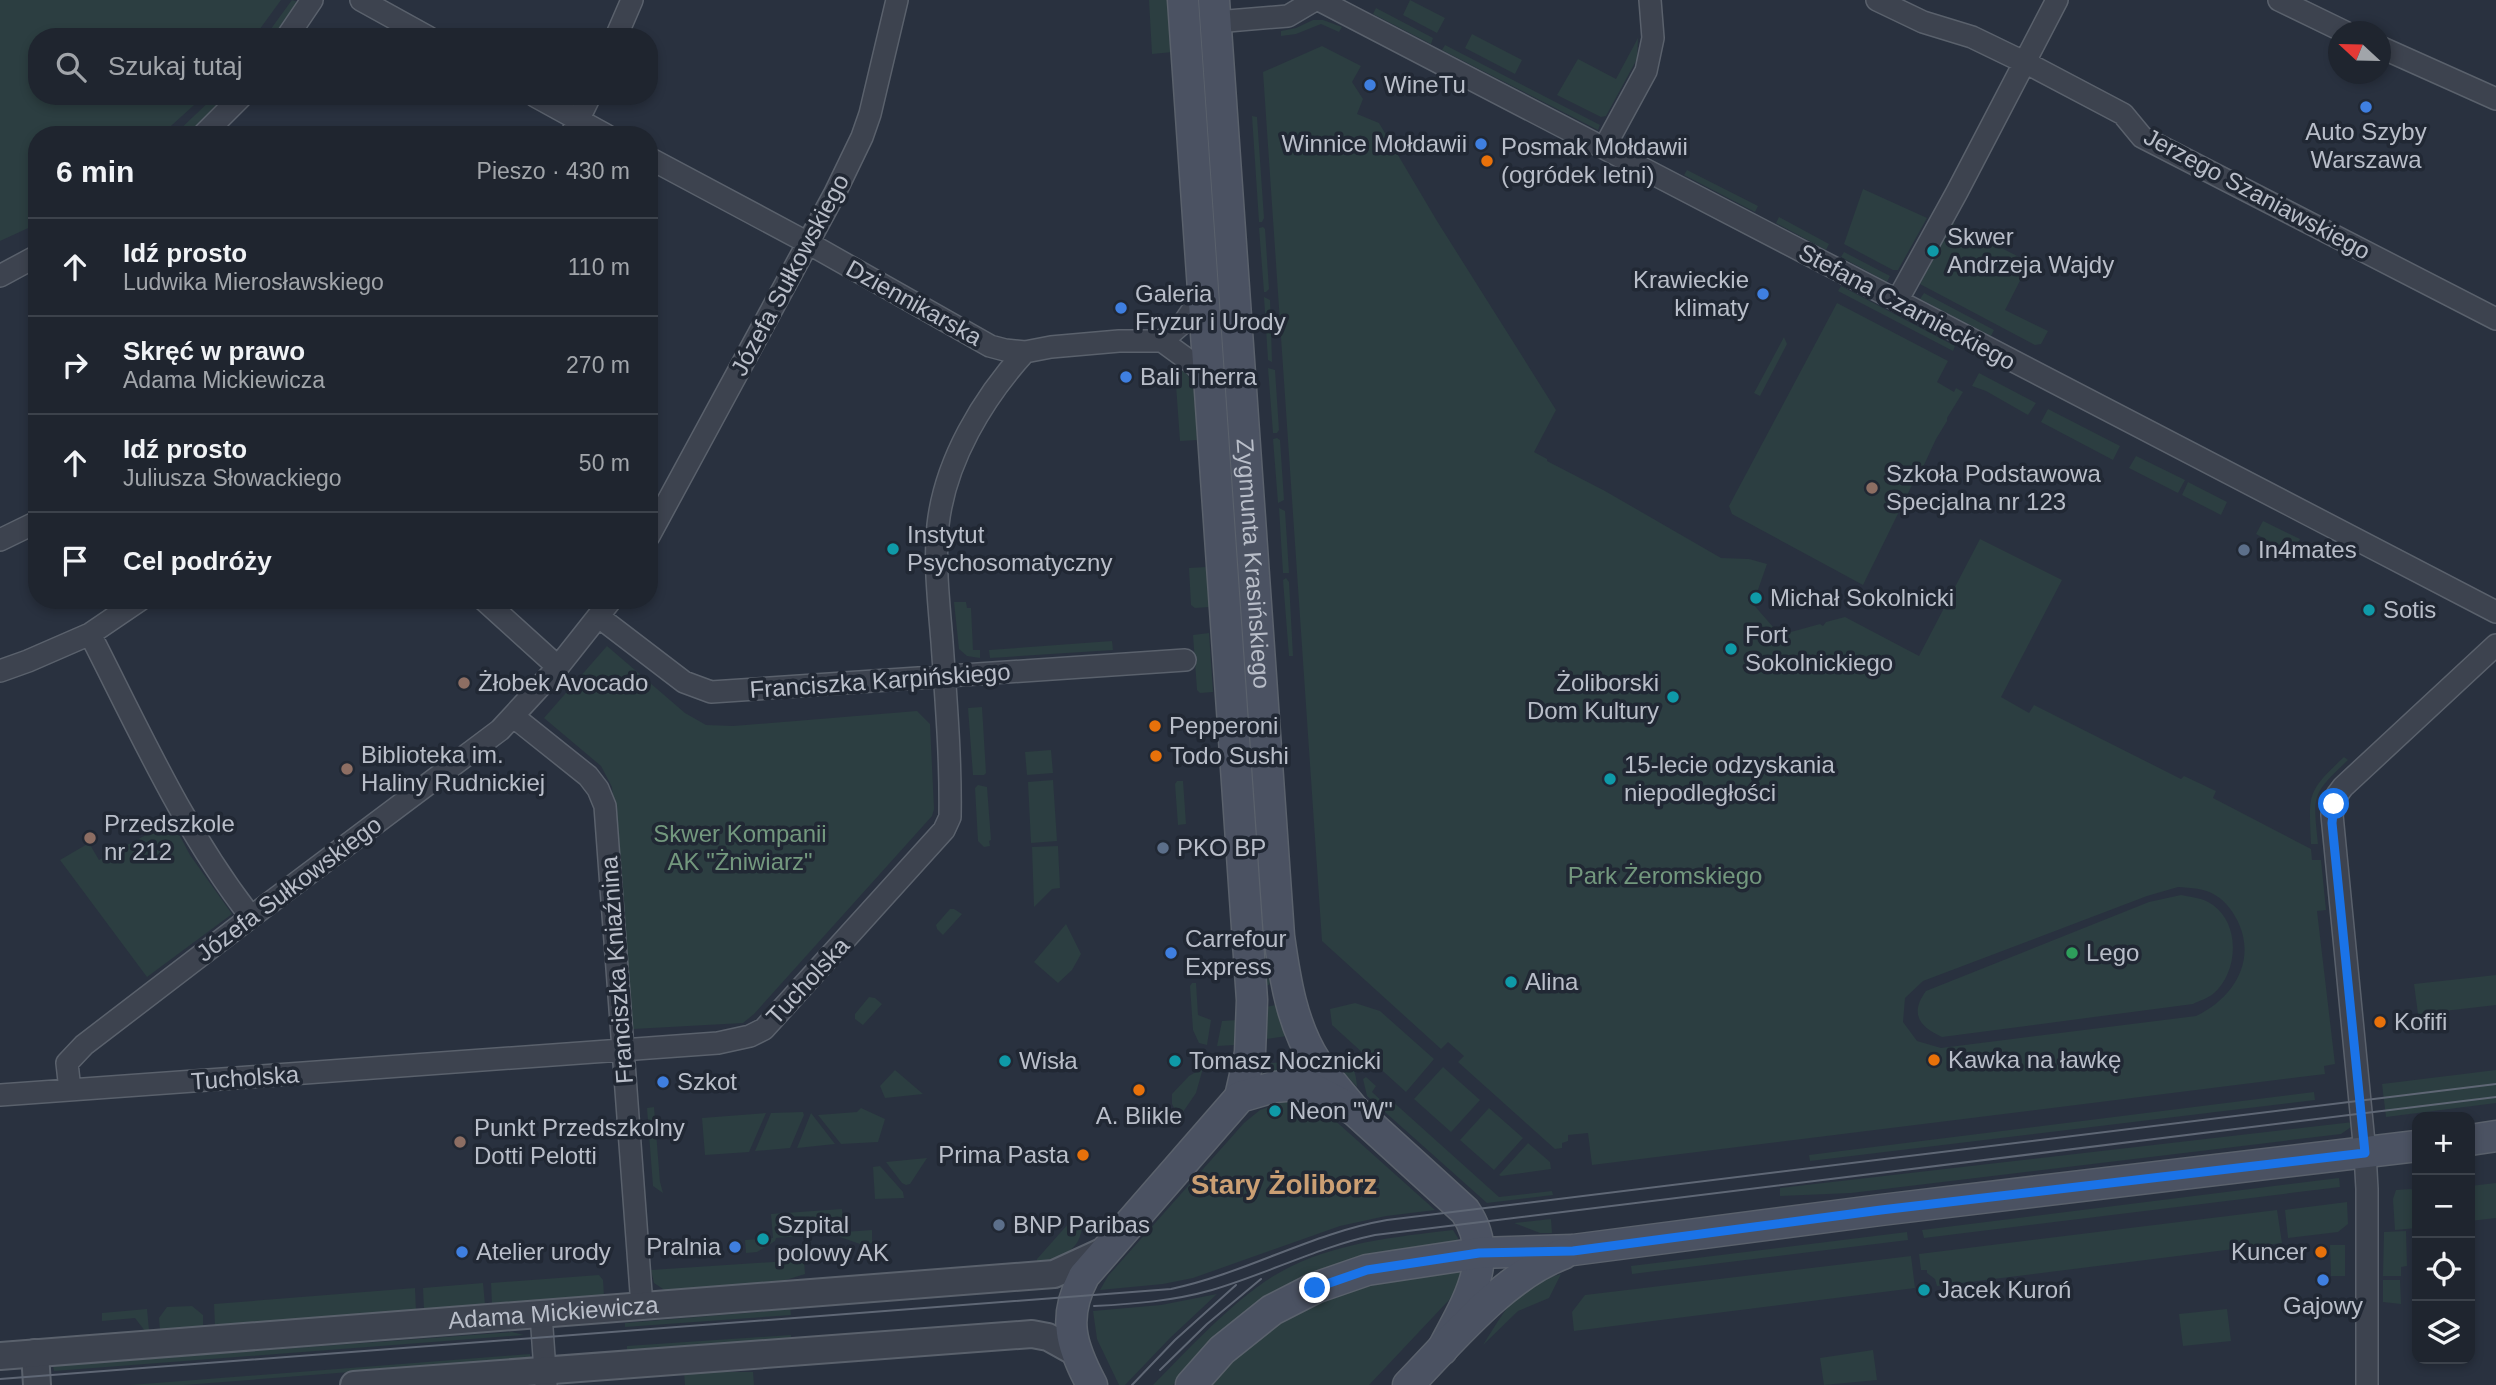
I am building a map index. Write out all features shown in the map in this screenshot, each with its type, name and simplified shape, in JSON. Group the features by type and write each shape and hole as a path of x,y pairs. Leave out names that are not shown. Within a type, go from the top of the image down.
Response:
{"main road":[{"path":"1184,14 1215,11"},
{"name":"Zygmunta Krasińskiego","path":"1215,11 1276,901 1286,982 1293,1012 1315,1062 1354,1110"},
{"name":"Zygmunta Krasińskiego","path":"1184,14 1250,987 1250,1053 1240,1097"},
{"path":"1250,987 1261,997 1268,999 1280,994 1286,982"},
{"path":"1092,1385 1075,1352 1071,1318 1074,1297 1084,1276 1102,1252 1240,1097 1274,1087 1296,1085 1320,1091 1354,1110 1465,1211 1477,1234 1479,1253 1472,1291 1442,1350"},
{"path":"2475,1139 2496,1136"},
{"path":"1191,1385 1222,1350 1246,1329 1299,1295 1347,1275 1367,1270 1479,1253 1573,1251 2412,1147"},
{"path":"1408,1385 1513,1281 1541,1263 1573,1251"}],"street":[{"path":"293,28 312,0"},
{"path":"361,0 412,28"},
{"path":"620,28 632,0"},
{"name":"Józefa Sułkowskiego","path":"658,519 808,243 862,137 897,0"},
{"name":"Stefana Czarnieckiego","path":"1215,11 1288,16 1317,0 2496,612"},
{"path":"1604,148 1635,94 1652,51 1650,0"},
{"name":"Jerzego Szaniawskiego","path":"1877,0 1923,22 1972,37 2123,114 2142,137 2496,319"},
{"path":"1897,301 2057,0"},
{"path":"2279,0 2328,24"},
{"path":"2391,52 2496,99"},
{"path":"212,126 233,105"},
{"path":"546,105 572,126"},
{"path":"576,126 586,105"},
{"name":"Dziennikarska","path":"658,163 808,243 990,346 1025,352 1065,345 1162,341"},
{"path":"0,276 28,261"},
{"path":"1202,296 1185,321 1162,341 1195,365 1208,380"},
{"name":"Tucholska","path":"0,1095 718,1043 750,1036 764,1029 944,830 950,817 937,526 942,500 955,463 978,416 991,393 1025,352"},
{"path":"0,540 28,526"},
{"path":"0,671 90,634 127,609"},
{"path":"494,609 558,667"},
{"name":"Józefa Sułkowskiego","path":"70,1090 67,1063 71,1058 251,917 483,743 513,717 605,609"},
{"name":"Franciszka Karpińskiego","path":"605,609 684,682 711,692 1185,660"},
{"path":"90,634 185,818 215,869 251,917"},
{"path":"2367,1385 2365,1153 2332,823 2334,804 2343,787 2496,645"},
{"name":"Franciszka Kniaźnina","path":"513,717 588,776 598,789 605,806 642,1306"},
{"name":"Adama Mickiewicza","path":"0,1356 1054,1274 1102,1252"},
{"path":"541,1314 546,1378"},
{"path":"354,1385 546,1378 1032,1334 1048,1338 1075,1352"},
{"path":"35,1353 37,1385"}],"green space":[{"path":"0,0 281,0 261,28 28,28 28,105 194,105 171,126 28,126 28,228 0,241"},
{"path":"292,0 301,3 283,28 272,28"},
{"path":"1149,0 1169,0 1173,52 1152,54"},
{"path":"1410,0 1445,18 1437,33 1403,15"},
{"path":"1376,8 1433,38 1431,44 1373,14"},
{"path":"1313,20 1323,20 1342,27 1339,32 1321,24 1296,34 1281,36 1281,31"},
{"path":"1472,34 1522,60 1515,74 1465,48"},
{"path":"1638,38 1637,59 1606,116 1601,117 1557,95 1578,59 1616,79"},
{"path":"1445,45 1600,125 1598,130 1442,50"},
{"name":"Park Żeromskiego","path":"1322,46 1361,66 1352,82 1363,99 1357,114 1379,123 1556,410 1534,452 1721,558 1749,559 1767,564 1753,604 1780,635 1820,624 1823,626 1826,622 1845,617 1919,656 1980,539 2062,580 2001,697 2029,713 2034,705 2181,779 2184,776 2216,791 2213,798 2311,849 2312,860 2321,860 2326,910 2317,911 2335,1064 2324,1066 2325,1074 1592,1165 1588,1133 1568,1135 1568,1141 1562,1143 1562,1148 1555,1149 1458,1062 1464,1056 1448,1042 1441,1049 1322,941 1263,72","holes":["2178,887 2207,891 2223,901 2237,920 2244,938 2242,966 2230,990 2209,1009 2196,1016 1941,1048 1917,1041 1903,1022 1905,998 1923,981 2147,896"]},
{"path":"1198,72 1208,72 1270,984 1265,987"},
{"path":"206,105 219,105 199,126 183,126"},
{"path":"1252,116 1257,117 1264,218 1262,222 1259,222"},
{"path":"1687,170 1758,206 1755,212 1684,175"},
{"path":"1863,189 1927,218 1898,270 1893,270 1844,244"},
{"path":"1779,217 1829,244 1826,250 1776,223"},
{"path":"1953,223 2021,258 2028,265 2005,310 2048,331 2041,344 2035,345 1920,284"},
{"path":"1263,227 1269,289 1266,292 1259,228"},
{"path":"1844,252 1890,276 1887,282 1841,257"},
{"path":"1841,286 1955,346 1953,351 1838,291"},
{"path":"1924,293 1994,330 1991,336 1920,299"},
{"path":"1264,297 1270,300 1272,362 1268,360"},
{"name":"Szkoła Podstawowa Specjalna nr 123","path":"1837,303 1948,361 1937,382 1954,392 1956,388 1963,392 1936,439 1917,480 1914,481 1863,585 1732,514 1729,506"},
{"path":"1784,337 1787,344 1760,396 1754,393"},
{"path":"1180,366 1194,391 1197,440 1180,441 1175,371"},
{"path":"1268,368 1275,370 1277,433 1273,433"},
{"path":"1979,373 2036,403 2028,415 1972,386"},
{"path":"2048,409 2120,446 2113,460 2041,422"},
{"path":"1273,439 1280,440 1284,500 1278,503"},
{"path":"2136,456 2185,480 2178,493 2129,468"},
{"path":"2188,482 2227,502 2221,515 2182,495"},
{"path":"1279,508 1285,511 1289,573 1283,573"},
{"path":"2263,521 2300,539 2294,550 2282,544 2280,547 2256,534"},
{"path":"1207,567 1209,607 1195,608 1191,605 1189,568"},
{"path":"1286,578 1289,582 1293,656 1289,656 1283,580"},
{"path":"954,602 966,602 967,608 971,608 973,650 980,650 980,658 967,656 959,649"},
{"path":"1209,633 1213,692 1200,693 1197,690 1193,635"},
{"path":"1112,641 1113,650 990,658 989,650"},
{"name":"Skwer Kompanii AK \"Żniwiarz\"","path":"607,646 685,713 706,725 733,726 917,711 930,724 934,809 932,816 743,1023 633,1029 612,787 601,766 544,718"},
{"path":"982,707 986,773 973,775 968,708"},
{"path":"1051,750 1053,773 1027,775 1025,752"},
{"path":"2344,757 2348,760 2327,781 2317,797 2315,815 2318,844 2311,844 2312,795"},
{"path":"1053,780 1057,841 1031,843 1028,782"},
{"path":"1177,781 1183,781 1186,824 1178,825 1175,784"},
{"path":"978,785 987,787 991,840 990,846 984,847 978,841 975,788"},
{"path":"172,821 190,855 232,914 147,977 60,860 89,843 99,860"},
{"path":"1058,846 1060,888 1052,889 1034,907 1032,847"},
{"path":"2181,895 2202,899 2213,905 2222,914 2232,936 2233,949 2227,974 2221,985 2206,998 2193,1004 1942,1037 1928,1029 1919,1019 1918,1006 1926,991 2149,902"},
{"path":"950,909 962,914 943,935 936,925"},
{"path":"1066,924 1081,954 1072,970 1058,983 1034,962"},
{"path":"2496,975 2496,1005 2418,1014 2414,984"},
{"path":"1192,983 1196,983 1198,1015 1211,1020 1207,1045 1199,1043 1193,1030"},
{"path":"869,997 882,1004 863,1025 855,1019 855,1014"},
{"path":"1355,1003 1380,1011 1434,1059 1406,1092 1332,1025 1330,1009"},
{"path":"1276,1005 1287,1036 1266,1039 1265,1007"},
{"path":"1238,1020 1235,1045 1217,1046 1222,1021"},
{"path":"1327,1054 1350,1063 1357,1087"},
{"path":"1299,1060 1302,1070 1260,1072 1262,1064"},
{"path":"1443,1067 1480,1100 1451,1132 1414,1099"},
{"path":"1203,1068 1196,1093 1183,1112 1174,1108 1172,1094 1189,1076"},
{"path":"895,1070 923,1094 885,1098 880,1086"},
{"path":"2496,1070 2496,1103 2386,1117 2382,1084"},
{"path":"1366,1077 1376,1086 1372,1092 1386,1105 1391,1100 1499,1197 1552,1191 1553,1195 1487,1203 1367,1096 1363,1079"},
{"path":"2314,1092 2315,1100 1810,1161 1809,1155"},
{"path":"1285,1101 1305,1103 1330,1116 1435,1210 1386,1216 1340,1226 1193,1278 1163,1284 1100,1290 1108,1276 1244,1123 1260,1110"},
{"path":"654,1107 663,1193 653,1186 647,1108"},
{"path":"861,1108 885,1119 878,1142 841,1144 818,1115 857,1112"},
{"path":"1489,1108 1523,1138 1494,1170 1460,1140"},
{"path":"803,1112 790,1148 755,1151 771,1113"},
{"path":"766,1113 749,1152 705,1155 702,1118"},
{"path":"811,1113 835,1144 797,1148"},
{"path":"2353,1122 2351,1127 2341,1134 1851,1193 1780,1196 1780,1188"},
{"path":"1528,1143 1550,1162 1551,1169 1499,1175"},
{"path":"927,1158 910,1184 906,1185 886,1162"},
{"path":"880,1166 903,1192 904,1198 875,1199 873,1167"},
{"path":"2339,1178 2340,1187 1924,1238 1922,1230"},
{"path":"2496,1183 2496,1218 2475,1220 2475,1185"},
{"path":"2396,1190 2412,1190 2412,1228 2395,1230 2393,1199"},
{"path":"2347,1202 2348,1224 2338,1232 2288,1238 2285,1210"},
{"path":"842,1209 844,1232 872,1230 872,1243 860,1244 840,1237 839,1233 776,1238 757,1252 746,1253 745,1240 773,1238 771,1214"},
{"path":"2277,1210 2282,1243 1937,1286 1927,1270 1921,1270 1919,1254"},
{"path":"1551,1219 1552,1233 1540,1233 1514,1223"},
{"path":"1077,1220 1082,1222 1079,1240 1075,1246 1054,1259 1037,1264 1037,1259 1069,1223"},
{"path":"1453,1230 1458,1238 1457,1242 1206,1349 1173,1385 1153,1385 1244,1297 1297,1263 1363,1243"},
{"path":"2406,1231 2407,1266 2401,1267 2401,1276 2383,1276 2384,1232"},
{"path":"1907,1232 1908,1240 1632,1274 1631,1266"},
{"path":"2330,1245 2345,1245 2345,1276 2331,1276"},
{"path":"1911,1256 1915,1288 1574,1331 1572,1312 1585,1295"},
{"path":"804,1260 805,1274 776,1283 666,1291 654,1283 651,1270"},
{"path":"1461,1268 1456,1289 1449,1300 1369,1385 1206,1385 1231,1359 1285,1317 1351,1288"},
{"path":"1561,1274 1549,1298 1518,1311 1483,1345 1514,1300 1533,1285"},
{"path":"599,1275 603,1280 604,1296 492,1304 491,1283"},
{"path":"2383,1280 2400,1280 2401,1304 2383,1302"},
{"path":"483,1283 485,1305 424,1310 423,1288"},
{"path":"415,1288 416,1311 215,1326 214,1304"},
{"path":"1217,1294 1125,1385 1119,1385 1097,1339 1093,1311 1161,1305"},
{"path":"192,1306 203,1315 203,1327 160,1331 159,1318 167,1307"},
{"path":"790,1306 791,1315 625,1327 625,1323 770,1311"},
{"path":"147,1309 149,1330 145,1331 135,1318 102,1321 102,1313"},
{"path":"2227,1309 2231,1341 2183,1346 2179,1314"},
{"path":"512,1332 524,1335 54,1371 53,1366"},
{"path":"791,1335 791,1341 627,1351 627,1346"},
{"path":"1873,1350 1877,1380 1824,1385 1820,1358"},
{"path":"530,1354 530,1358 184,1385 130,1385"},
{"path":"684,1372 753,1372 754,1385 685,1385"}],"tram line":[{"path":"0,1379 1171,1289 1226,1273 1332,1234 1387,1220 2496,1084"},
{"path":"1094,1306 1197,1294 1232,1284 1333,1246 1375,1235 2496,1097"},
{"path":"1160,1370 1207,1324 1261,1279"},
{"path":"1132,1385 1175,1340 1236,1285"}],"place":[{"name":"WineTu","path":"1370,85"},
{"name":"Auto Szyby Warszawa","path":"2366,107"},
{"name":"Winnice Mołdawii","path":"1481,144"},
{"name":"Posmak Mołdawii (ogródek letni)","path":"1487,161"},
{"name":"Skwer Andrzeja Wajdy","path":"1933,251"},
{"name":"Krawieckie klimaty","path":"1763,294"},
{"name":"Galeria Fryzur i Urody","path":"1121,308"},
{"name":"Bali Therra","path":"1126,377"},
{"name":"Szkoła Podstawowa Specjalna nr 123","path":"1872,488"},
{"name":"Instytut Psychosomatyczny","path":"893,549"},
{"name":"In4mates","path":"2244,550"},
{"name":"Michał Sokolnicki","path":"1756,598"},
{"name":"Sotis","path":"2369,610"},
{"name":"Fort Sokolnickiego","path":"1731,649"},
{"name":"Żłobek Avocado","path":"464,683"},
{"name":"Żoliborski Dom Kultury","path":"1673,697"},
{"name":"Pepperoni","path":"1155,726"},
{"name":"Todo Sushi","path":"1156,756"},
{"name":"Biblioteka im. Haliny Rudnickiej","path":"347,769"},
{"name":"15-lecie odzyskania niepodległości","path":"1610,779"},
{"name":"Przedszkole nr 212","path":"90,838"},
{"name":"PKO BP","path":"1163,848"},
{"name":"Carrefour Express","path":"1171,953"},
{"name":"Lego","path":"2072,953"},
{"name":"Alina","path":"1511,982"},
{"name":"Kofifi","path":"2380,1022"},
{"name":"Kawka na ławkę","path":"1934,1060"},
{"name":"Wisła","path":"1005,1061"},
{"name":"Tomasz Nocznicki","path":"1175,1061"},
{"name":"Szkot","path":"663,1082"},
{"name":"A. Blikle","path":"1139,1090"},
{"name":"Neon \"W\"","path":"1275,1111"},
{"name":"Punkt Przedszkolny Dotti Pelotti","path":"460,1142"},
{"name":"Prima Pasta","path":"1083,1155"},
{"name":"BNP Paribas","path":"999,1225"},
{"name":"Szpital polowy AK","path":"763,1239"},
{"name":"Pralnia","path":"735,1247"},
{"name":"Atelier urody","path":"462,1252"},
{"name":"Kuncer","path":"2321,1252"},
{"name":"Gajowy","path":"2323,1280"},
{"name":"Jacek Kuroń","path":"1924,1290"}],"district":[{"name":"Stary Żoliborz","path":"1284,1184"}],"route":[{"path":"1315,1288 1367,1270 1479,1253 1573,1251 1881,1210 2365,1153 2332,823 2334,804"}]}
